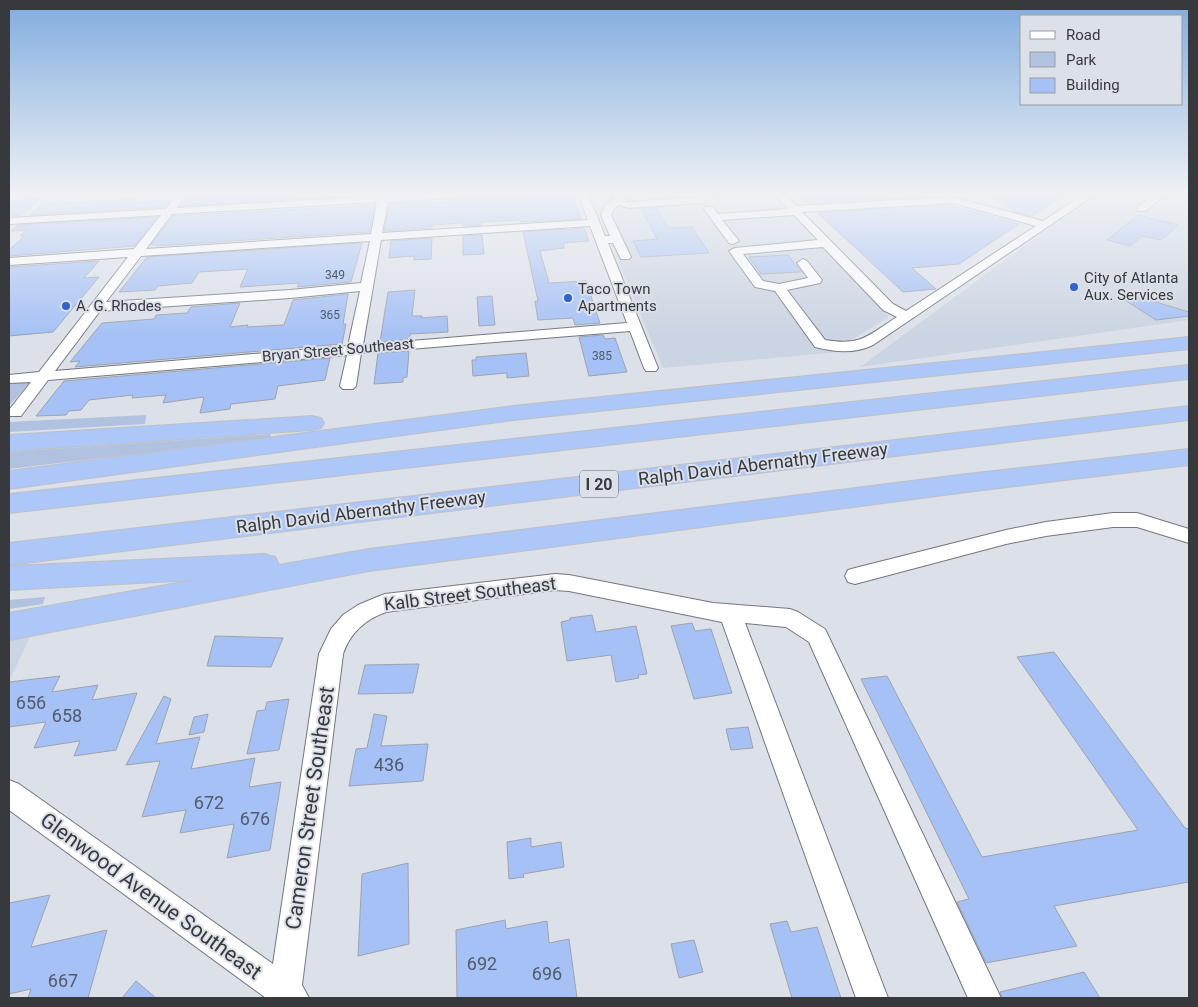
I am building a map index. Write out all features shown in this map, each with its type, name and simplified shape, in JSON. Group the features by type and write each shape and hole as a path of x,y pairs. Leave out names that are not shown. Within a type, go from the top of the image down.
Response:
{"highway":[{"path":"1035,358 1094,346 1189,332"},
{"path":"9,480 513,413 1189,343"},
{"path":"9,504 1189,372"},
{"path":"9,443 184,430 513,413"},
{"name":"Ralph David Abernathy Freeway","path":"9,554 1189,413"},
{"path":"1135,462 1189,453"},
{"path":"9,627 369,560 1135,462 1189,457"},
{"path":"9,578 369,560"}],"street":[{"path":"15,413 148,241"},
{"path":"9,261 313,241"},
{"path":"348,386 375,241"},
{"path":"601,241 652,368"},
{"path":"618,241 625,257"},
{"path":"868,342 1021,241"},
{"path":"803,263 816,280 779,288 754,284 735,251 826,243 888,307 907,317"},
{"path":"96,307 290,294 367,286"},
{"name":"Bryan Street Southeast","path":"42,376 635,326"},
{"path":"855,576 1046,529 1118,519 1137,520 1189,536"},
{"name":"Kalb Street Southeast","path":"348,623 372,607 385,603 555,582 569,583 721,613"},
{"path":"721,613 872,998"},
{"name":"Cameron Street Southeast","path":"287,996 331,654 335,641 348,623"},
{"name":"Glenwood Avenue Southeast","path":"9,794 287,996"}],"lane":[{"path":"779,288 820,344 845,348 859,346 868,342"},
{"path":"9,379 42,376"},
{"path":"721,613 790,618 817,636 985,998"}],"shaded area":[{"path":"610,241 816,241 889,317 843,345 838,352 663,368"},
{"path":"1031,241 1189,241 1189,320 860,367"},
{"path":"30,637 9,681 9,640"}],"green space":[{"path":"32,380 9,406 9,382"},
{"path":"146,415 145,424 9,432 9,422"},
{"path":"271,434 270,438 9,469 9,452"},
{"path":"45,597 43,604 9,609 9,600"}],"building":[{"path":"19,241 138,241 134,246 9,256 9,250"},
{"path":"154,241 232,241 156,246 151,245"},
{"path":"391,241 432,241 431,259 414,260 414,256 389,258"},
{"path":"463,241 483,241 484,254 463,255"},
{"path":"525,241 589,241 563,243 564,248 540,251 549,283 586,281 600,323 575,325 573,318 538,320 535,301 538,301"},
{"path":"633,241 701,241 709,253 641,257"},
{"path":"848,241 994,241 959,264 912,268 936,289 903,292"},
{"path":"1111,241 1136,241 1130,246"},
{"path":"362,243 351,282 297,287 299,283 240,287 248,269 199,272 192,283 158,286 155,290 119,292 147,257"},
{"path":"788,255 801,272 761,274 749,257"},
{"name":"A. G. Rhodes","path":"99,261 84,278 99,277 53,332 9,336 9,267"},
{"path":"415,290 412,316 422,316 421,318 447,316 448,332 410,334 410,339 380,342 388,292"},
{"path":"1119,291 1189,312 1189,316 1156,320 1117,295"},
{"path":"348,294 343,324 346,324 342,344 75,367 80,361 70,362 102,323 154,319 156,315 187,313 191,307 240,303 230,327 284,325 293,300"},
{"path":"492,296 495,325 479,326 477,297"},
{"path":"603,335 605,339 615,338 627,372 589,376 579,337"},
{"path":"409,351 407,377 403,378 403,382 374,384 378,353"},
{"path":"526,353 529,376 507,378 507,373 473,376 472,360 476,360 476,357"},
{"path":"330,358 325,380 278,386 275,399 231,404 230,409 200,413 204,397 163,403 166,395 132,398 133,395 89,400 81,410 69,411 66,415 36,416 64,381"},
{"path":"592,615 596,632 636,626 647,674 638,675 639,678 616,682 611,655 567,661 561,622 570,620 570,618"},
{"path":"692,623 695,631 711,629 732,693 694,699 671,626"},
{"path":"215,636 283,638 271,667 207,666"},
{"path":"1054,652 1185,828 1189,829 1189,882 1054,906 1077,946 986,963 957,902 969,899 861,679 887,676 982,857 1138,830 1017,657"},
{"path":"419,664 413,693 358,694 365,665"},
{"path":"60,676 52,692 98,685 92,700 137,693 116,750 74,756 80,741 34,748 46,722 9,727 9,682"},
{"path":"164,696 171,699 156,744 200,737 191,769 255,758 249,787 281,782 270,850 227,858 234,824 180,833 186,810 142,817 160,761 126,765"},
{"path":"289,699 279,750 247,754 257,711 265,710 267,702"},
{"path":"208,714 204,732 189,735 194,717"},
{"path":"374,714 387,716 381,746 428,744 423,781 349,786 356,749 367,748"},
{"path":"748,727 753,748 731,750 726,729"},
{"path":"531,838 531,847 561,842 564,867 523,874 524,877 509,879 507,842"},
{"path":"408,863 409,944 358,956 362,874"},
{"path":"50,895 31,947 107,930 88,998 28,998 31,989 9,994 9,903"},
{"path":"505,920 506,929 547,921 549,943 569,939 577,998 457,998 456,930"},
{"path":"787,921 791,932 817,927 841,998 792,998 770,924"},
{"path":"694,940 703,972 679,978 671,944"},
{"path":"1084,972 1100,998 1003,998 1000,992"},
{"path":"136,981 156,998 122,998"}],"place":[{"name":"City of Atlanta Aux. Services","path":"1074,287"},
{"name":"Taco Town Apartments","path":"568,298"},
{"name":"A. G. Rhodes","path":"66,306"}]}
